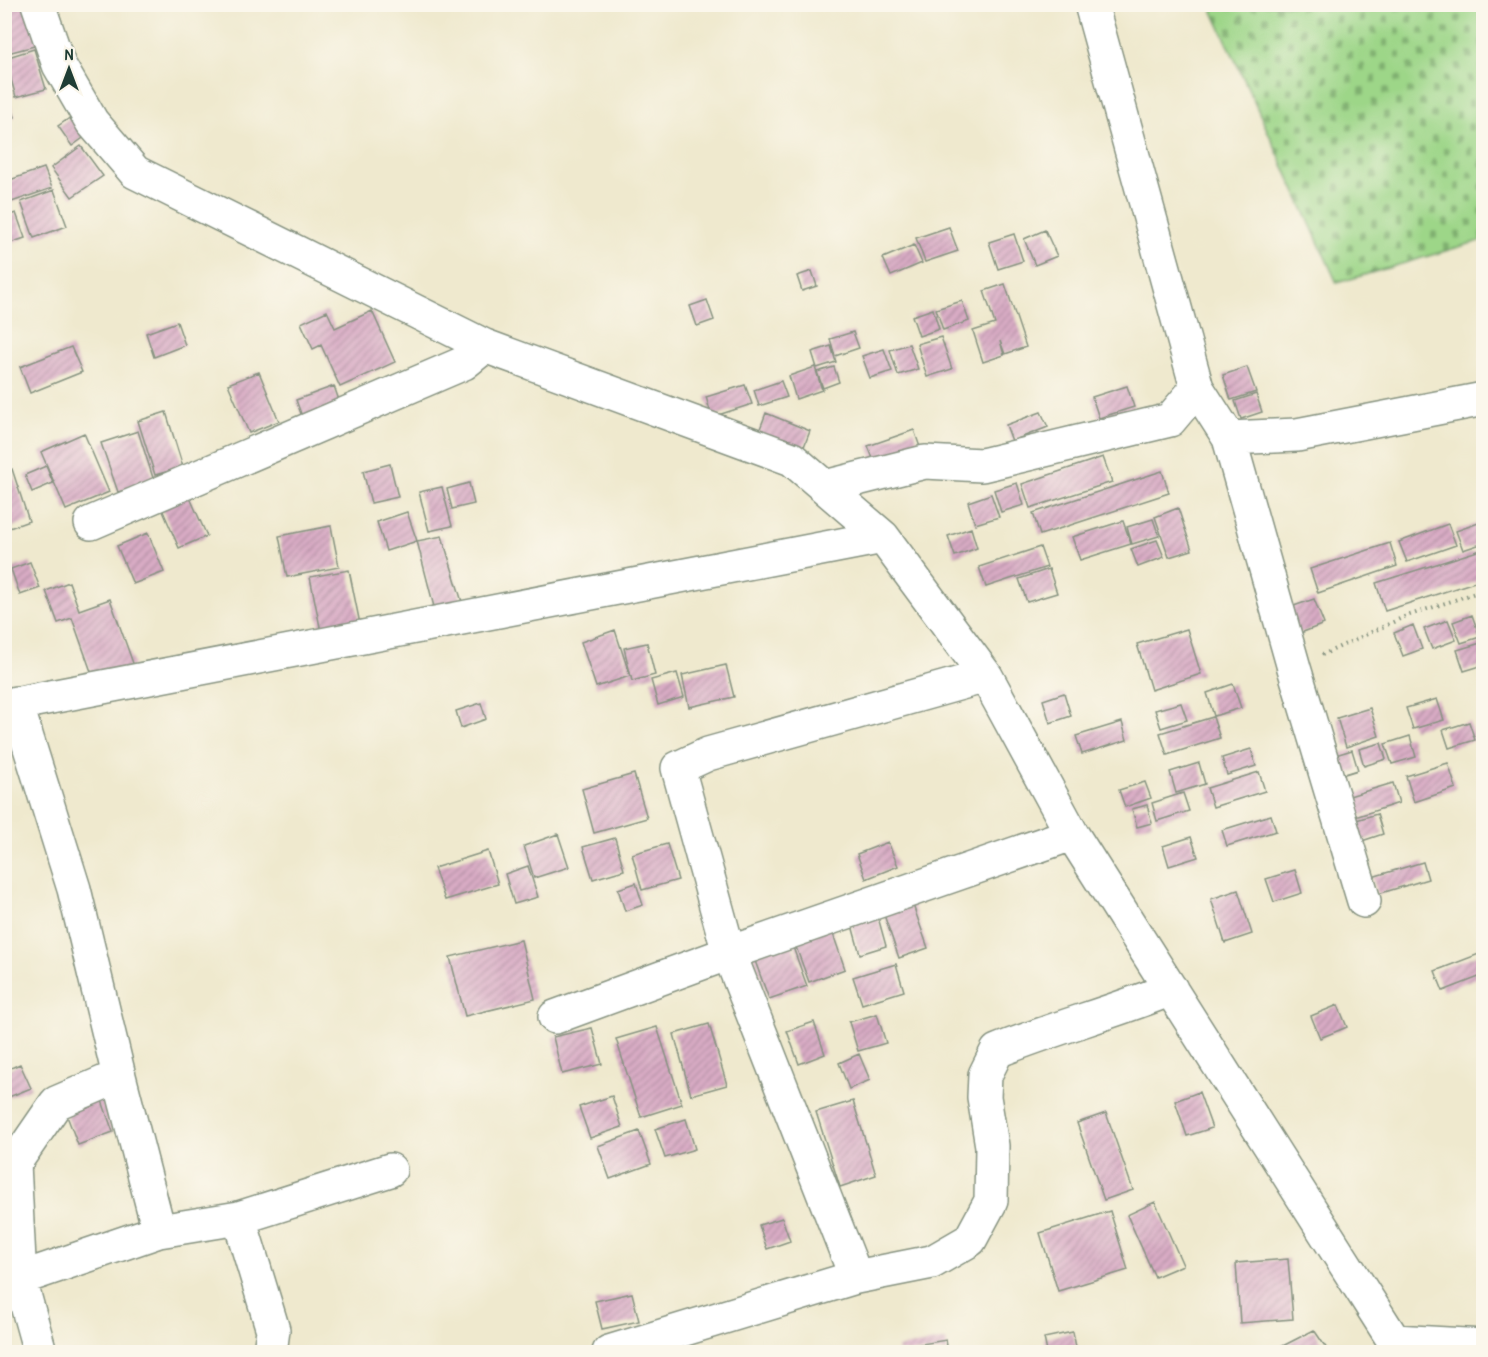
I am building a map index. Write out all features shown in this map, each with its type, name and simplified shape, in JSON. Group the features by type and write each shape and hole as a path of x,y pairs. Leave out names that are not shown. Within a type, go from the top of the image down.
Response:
{"street":[{"path":"38,4 59,65 92,122 135,172 485,346 792,459 883,537 986,676 1072,834 1394,1341 1484,1346"},
{"path":"1091,4 1197,388 1229,438 1294,668 1364,901"},
{"path":"91,523 464,363 485,346"},
{"path":"825,488 925,462 982,465 1170,420 1197,388"},
{"path":"1229,438 1297,435 1484,399"},
{"path":"159,1231 74,889 10,705 883,537"},
{"path":"856,1277 729,953 678,768 708,754 986,676"},
{"path":"555,1017 729,953 1072,834"},
{"path":"609,1353 856,1277 932,1262 970,1240 991,1201 992,1146 984,1097 985,1075 997,1051 1046,1031 1124,1008 1171,988"},
{"path":"40,1353 12,1282 14,1164 56,1103 119,1076"},
{"path":"12,1282 159,1231 238,1218 390,1170"},
{"path":"238,1218 273,1330 270,1353"}],"path":[{"path":"1294,668 1404,617 1484,590"}],"green space":[{"path":"1210,5 1483,5 1483,240 1337,283"}],"building":[{"path":"4,4 32,4 42,44 4,54"},
{"path":"34,49 46,89 16,97 5,58"},
{"path":"4,86 15,117 4,120"},
{"path":"77,113 90,133 72,146 58,126"},
{"path":"81,146 103,176 72,197 51,168"},
{"path":"44,168 52,188 6,204 4,182"},
{"path":"54,190 67,226 34,238 21,202"},
{"path":"16,213 25,238 4,245 4,217"},
{"path":"949,227 958,251 925,262 916,238"},
{"path":"1045,230 1057,256 1035,265 1024,239"},
{"path":"1014,234 1023,261 998,269 989,242"},
{"path":"914,245 922,263 891,276 883,258"},
{"path":"812,271 817,286 802,291 797,276"},
{"path":"1005,284 1026,347 1005,354 1000,341 1004,355 983,362 973,331 995,324 984,291"},
{"path":"707,300 714,320 697,326 690,306"},
{"path":"962,301 969,321 943,330 936,309"},
{"path":"933,309 939,329 919,336 912,316"},
{"path":"327,311 335,328 372,311 395,362 340,387 321,345 313,349 301,323"},
{"path":"177,322 185,345 154,357 146,333"},
{"path":"853,332 859,348 835,356 830,339"},
{"path":"941,337 952,369 927,377 917,344"},
{"path":"909,344 918,369 898,375 890,350"},
{"path":"831,346 836,362 817,368 812,352"},
{"path":"71,347 82,372 30,393 20,367"},
{"path":"884,349 892,371 870,378 862,356"},
{"path":"815,367 822,390 796,399 789,376"},
{"path":"834,367 839,382 823,388 817,372"},
{"path":"1247,367 1256,392 1231,400 1223,375"},
{"path":"259,372 279,421 249,433 228,384"},
{"path":"781,381 787,397 759,406 754,390"},
{"path":"745,385 752,404 712,417 706,397"},
{"path":"334,386 342,409 304,422 296,400"},
{"path":"1127,386 1134,407 1099,418 1092,397"},
{"path":"1256,394 1262,412 1241,419 1235,401"},
{"path":"166,412 183,467 155,475 138,421"},
{"path":"1041,412 1048,427 1012,441 1006,425"},
{"path":"766,413 810,431 802,452 758,434"},
{"path":"914,430 921,450 876,466 868,446"},
{"path":"138,431 154,481 118,492 101,443"},
{"path":"84,433 109,492 66,510 41,452"},
{"path":"1103,457 1112,482 1030,508 1022,484"},
{"path":"390,464 398,497 371,503 363,471"},
{"path":"46,466 53,483 32,492 25,475"},
{"path":"12,469 29,521 4,530 4,472"},
{"path":"1162,471 1169,493 1040,535 1033,513"},
{"path":"469,483 474,504 452,509 447,489"},
{"path":"1017,483 1024,505 1001,512 994,490"},
{"path":"442,487 452,526 429,531 419,492"},
{"path":"187,491 207,536 179,548 159,502"},
{"path":"991,494 999,517 975,524 968,502"},
{"path":"1178,508 1192,550 1169,557 1155,517"},
{"path":"407,512 417,541 386,551 377,522"},
{"path":"1153,519 1159,536 1132,544 1127,527"},
{"path":"1123,521 1131,544 1080,560 1072,537"},
{"path":"1484,521 1484,543 1463,550 1456,531"},
{"path":"1448,524 1456,545 1407,562 1399,542"},
{"path":"331,526 339,567 287,577 279,536"},
{"path":"971,528 977,548 955,556 948,536"},
{"path":"148,533 164,572 133,584 117,546"},
{"path":"442,536 462,602 434,607 417,541"},
{"path":"1157,540 1164,557 1138,567 1131,549"},
{"path":"1390,543 1397,566 1318,593 1310,569"},
{"path":"1040,547 1047,567 986,587 979,567"},
{"path":"1484,549 1484,579 1385,611 1376,583"},
{"path":"30,562 40,588 20,595 11,569"},
{"path":"1049,569 1057,593 1027,602 1019,579"},
{"path":"349,570 360,624 321,632 310,577"},
{"path":"69,582 79,610 110,599 134,666 94,680 72,618 58,623 46,591"},
{"path":"1314,599 1324,624 1298,634 1288,608"},
{"path":"1472,615 1480,637 1461,643 1453,622"},
{"path":"1448,620 1456,640 1432,649 1424,629"},
{"path":"1413,625 1422,649 1403,656 1394,633"},
{"path":"1187,629 1201,674 1151,690 1137,644"},
{"path":"615,630 630,676 596,687 581,642"},
{"path":"1484,642 1484,665 1464,671 1457,650"},
{"path":"647,643 655,675 632,681 624,648"},
{"path":"726,665 734,697 689,707 682,675"},
{"path":"677,673 684,697 658,705 651,680"},
{"path":"1233,684 1241,708 1214,716 1207,693"},
{"path":"1064,693 1071,716 1050,723 1043,700"},
{"path":"1437,699 1444,720 1413,729 1406,708"},
{"path":"481,703 486,719 461,728 456,711"},
{"path":"1181,703 1187,720 1161,728 1155,710"},
{"path":"1370,708 1379,736 1346,747 1337,718"},
{"path":"1213,717 1220,738 1167,755 1160,733"},
{"path":"1122,722 1127,740 1082,754 1076,736"},
{"path":"1469,722 1475,740 1449,748 1443,730"},
{"path":"1410,736 1416,757 1392,764 1385,744"},
{"path":"1381,743 1386,759 1364,766 1359,749"},
{"path":"1251,749 1256,766 1227,775 1222,758"},
{"path":"1352,750 1358,770 1335,777 1329,757"},
{"path":"1199,763 1205,784 1176,793 1170,772"},
{"path":"1448,763 1456,788 1414,802 1406,776"},
{"path":"1259,772 1265,791 1213,807 1207,788"},
{"path":"634,774 647,818 594,833 582,789"},
{"path":"1145,782 1151,798 1125,807 1119,790"},
{"path":"1393,783 1399,803 1352,818 1346,797"},
{"path":"1183,793 1189,811 1157,821 1152,803"},
{"path":"1147,805 1152,823 1137,827 1132,809"},
{"path":"1377,814 1383,834 1362,841 1356,820"},
{"path":"1271,815 1276,831 1227,846 1222,830"},
{"path":"558,834 569,867 534,878 524,846"},
{"path":"1191,837 1198,857 1169,866 1163,846"},
{"path":"615,838 624,870 593,879 583,847"},
{"path":"888,842 898,866 866,879 857,854"},
{"path":"667,844 678,880 642,890 632,854"},
{"path":"488,851 498,884 445,900 434,868"},
{"path":"1423,862 1428,879 1378,894 1372,877"},
{"path":"528,866 538,897 514,904 505,874"},
{"path":"1295,870 1302,893 1274,902 1266,879"},
{"path":"636,883 643,905 625,911 618,889"},
{"path":"1238,890 1252,934 1225,943 1211,899"},
{"path":"912,902 928,948 899,958 883,912"},
{"path":"876,910 886,946 860,954 850,918"},
{"path":"830,925 845,969 809,982 793,939"},
{"path":"789,936 807,986 769,999 751,950"},
{"path":"521,940 535,999 465,1016 450,957"},
{"path":"1484,952 1484,975 1443,991 1435,971"},
{"path":"896,964 904,991 862,1004 853,977"},
{"path":"1338,1005 1347,1027 1320,1038 1311,1016"},
{"path":"877,1014 886,1043 858,1051 849,1022"},
{"path":"814,1022 825,1054 799,1064 787,1031"},
{"path":"709,1024 727,1085 691,1095 674,1034"},
{"path":"657,1027 682,1104 641,1117 616,1039"},
{"path":"592,1028 602,1064 562,1074 553,1037"},
{"path":"859,1054 870,1080 849,1089 839,1063"},
{"path":"20,1064 31,1088 4,1099 4,1071"},
{"path":"1199,1092 1212,1128 1187,1136 1175,1101"},
{"path":"100,1095 113,1132 78,1145 64,1108"},
{"path":"612,1096 622,1127 590,1138 579,1107"},
{"path":"853,1101 876,1175 840,1187 816,1112"},
{"path":"1106,1113 1133,1190 1104,1200 1077,1123"},
{"path":"686,1119 695,1149 665,1158 655,1129"},
{"path":"639,1131 651,1164 610,1179 598,1146"},
{"path":"1155,1202 1183,1265 1155,1277 1127,1215"},
{"path":"1110,1211 1128,1270 1058,1291 1040,1233"},
{"path":"782,1218 790,1241 767,1249 759,1225"},
{"path":"1288,1259 1293,1319 1240,1323 1236,1263"},
{"path":"632,1293 639,1321 602,1329 595,1301"},
{"path":"1314,1330 1329,1352 1271,1352"},
{"path":"1073,1332 1077,1352 1047,1352 1044,1338"},
{"path":"946,1340 948,1352 898,1352 897,1348"}]}
